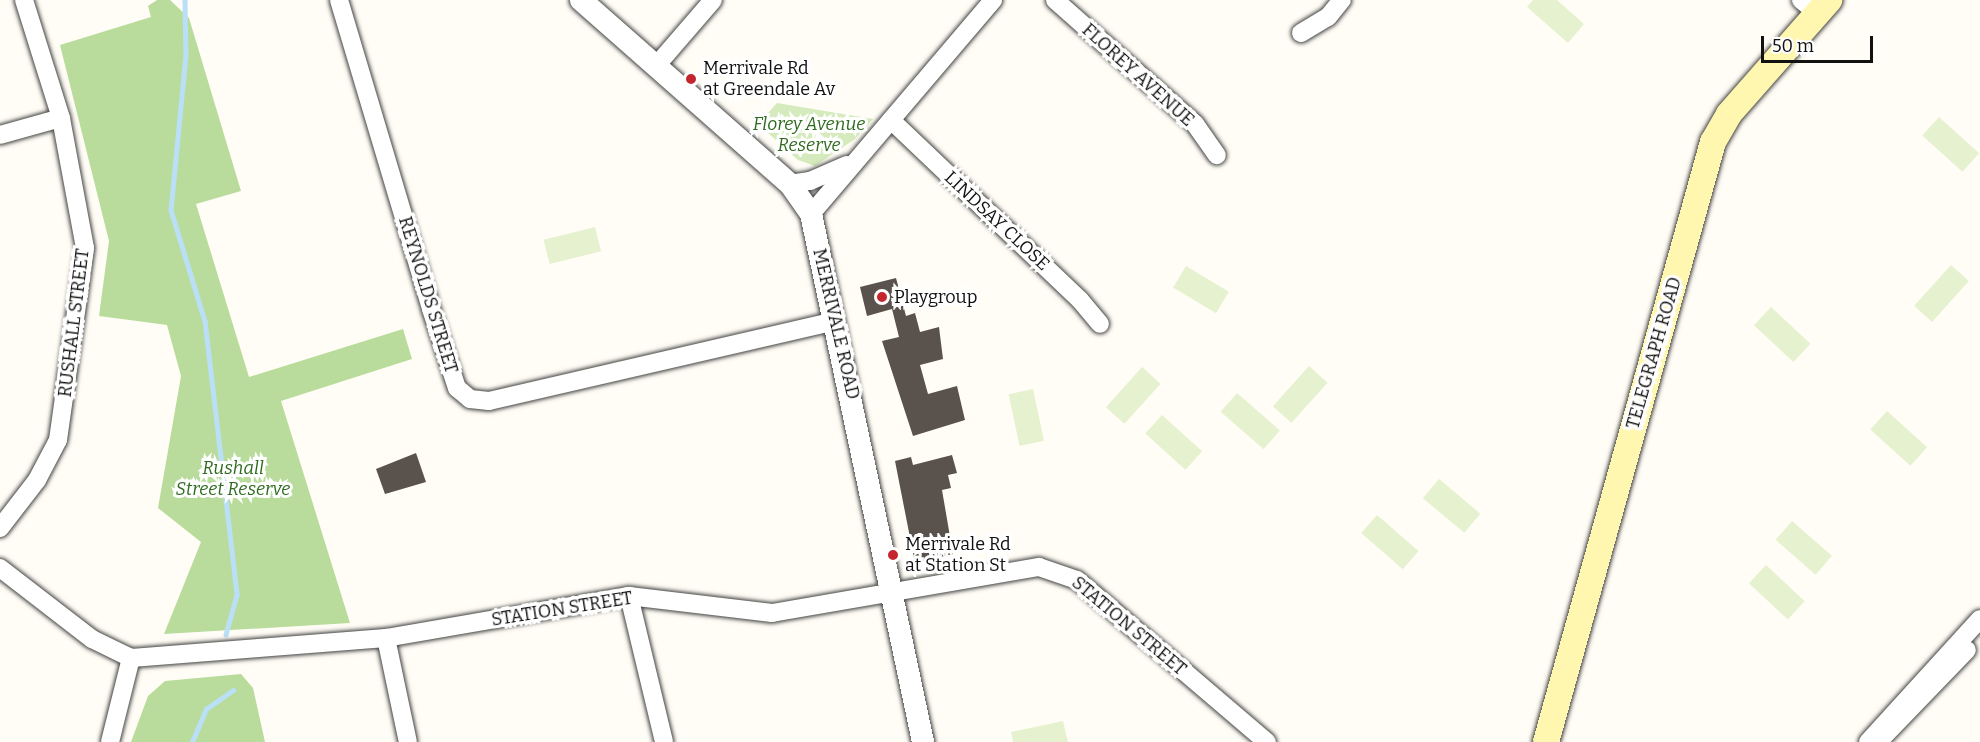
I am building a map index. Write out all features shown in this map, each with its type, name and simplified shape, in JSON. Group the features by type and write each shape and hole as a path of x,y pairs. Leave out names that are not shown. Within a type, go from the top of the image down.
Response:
{"main road":[{"name":"TELEGRAPH ROAD","path":"1546,742 1713,142 1729,114 1816,4"}],"street":[{"name":"RUSHALL STREET","path":"0,528 37,480 58,440 85,248 61,118 24,0"},
{"name":"REYNOLDS STREET","path":"339,0 440,337 458,388 470,399 489,401 835,321"},
{"name":"MERRIVALE ROAD","path":"581,0 790,184 811,214 869,471 889,592 922,742"},
{"path":"656,66 713,0"},
{"path":"811,214 851,164 993,0"},
{"name":"FLOREY AVENUE","path":"1054,0 1195,124 1217,155"},
{"path":"1301,33 1328,17 1342,0"},
{"path":"0,135 61,118"},
{"name":"LINDSAY CLOSE","path":"891,120 1080,300 1100,324"},
{"path":"790,184 810,181 851,164"},
{"name":"STATION STREET","path":"131,658 386,638 629,596 755,614 889,592 900,594 1026,566 1066,573 1266,742"},
{"path":"0,568 92,639 131,658 110,742"},
{"path":"629,596 664,742"},
{"path":"1868,742 1980,619"},
{"path":"1877,742 1922,701 1980,635"},
{"path":"386,638 408,742"}],"green space":[{"name":"Rushall Street Reserve","path":"157,0 170,0 189,18 241,191 196,204 249,377 403,329 412,359 281,401 350,623 164,634 201,542 158,508 181,376 167,325 99,316 109,241 60,45 151,17 148,6"},
{"path":"1533,0 1557,0 1584,24 1568,43 1527,7"},
{"name":"Florey Avenue Reserve","path":"777,103 873,119 855,139 815,166 798,160 758,124"},
{"path":"1939,117 1979,153 1962,172 1922,136"},
{"path":"595,227 601,251 550,264 544,240"},
{"path":"1951,265 1969,281 1932,322 1914,306"},
{"path":"1186,266 1229,292 1216,313 1173,287"},
{"path":"1771,307 1810,344 1793,362 1754,325"},
{"path":"1309,366 1328,383 1291,423 1273,406"},
{"path":"1142,367 1161,384 1124,424 1106,407"},
{"path":"1033,389 1044,441 1020,446 1009,394"},
{"path":"1237,393 1280,430 1264,449 1221,412"},
{"path":"1887,411 1927,447 1910,466 1870,430"},
{"path":"1162,415 1202,451 1185,470 1145,434"},
{"path":"1439,479 1480,514 1464,533 1423,498"},
{"path":"1377,515 1419,551 1403,569 1361,533"},
{"path":"1792,521 1832,556 1816,575 1776,540"},
{"path":"1766,565 1805,601 1788,619 1749,583"},
{"path":"241,674 253,688 265,742 131,742 148,696 165,681"},
{"path":"1063,721 1068,742 1013,742 1011,732"}],"building":[{"path":"896,278 906,316 915,313 920,332 939,327 943,359 920,365 928,394 957,386 965,420 913,436 882,341 899,337 892,309 867,316 860,287"},
{"path":"416,453 426,482 385,494 376,469"},
{"path":"952,455 957,473 948,475 951,488 942,490 953,554 915,563 895,461 911,457 913,465"}],"waterway":[{"path":"185,0 186,55 171,210 205,321 237,595 226,635"},
{"path":"192,742 206,709 233,690"}],"place":[{"name":"Merrivale Rd at Greendale Av","path":"691,79"},
{"name":"Playgroup","path":"882,297"},
{"name":"Merrivale Rd at Station St","path":"893,555"}]}
